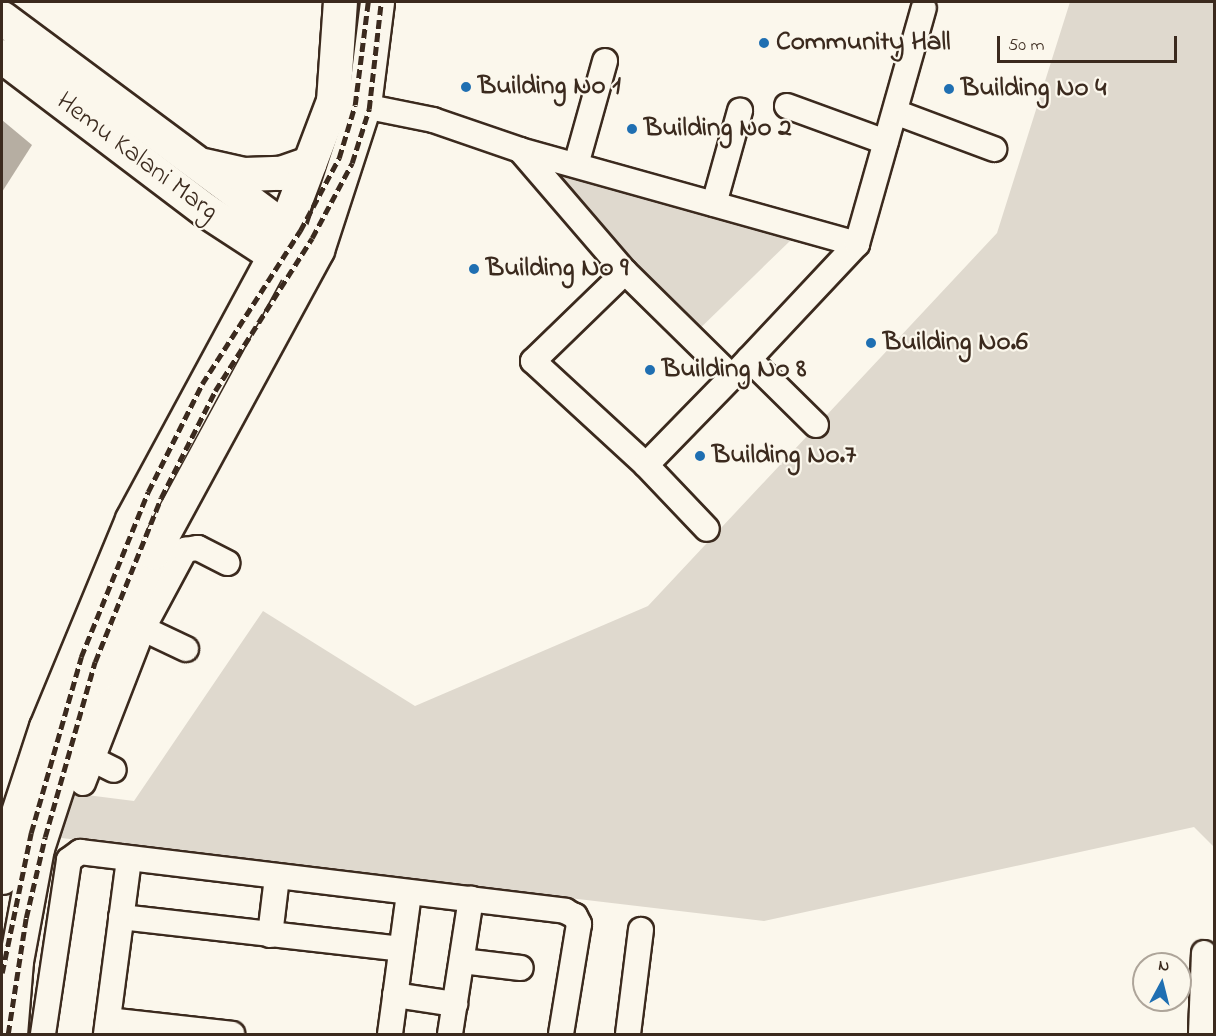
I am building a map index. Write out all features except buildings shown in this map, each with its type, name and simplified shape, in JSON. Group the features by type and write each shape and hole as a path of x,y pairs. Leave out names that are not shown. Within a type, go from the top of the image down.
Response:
{"main road":[{"path":"120,618 132,519 279,242 309,163 349,103 339,13"},
{"path":"2,877 33,810 70,743 120,618 256,359 311,262 349,103 375,15"},
{"path":"2,18 194,163 279,242 311,262"},
{"name":"Hemu Kalani Marg","path":"2,56 205,210 279,242"},
{"path":"194,163 244,174 280,173 309,163"},
{"path":"225,344 256,359"},
{"path":"132,519 163,534"},
{"path":"10,1035 16,961 37,848 33,810"}],"street":[{"path":"646,465 857,244 924,8"},
{"path":"339,13 375,15"},
{"path":"576,165 605,61"},
{"path":"349,103 433,120 519,150 857,244"},
{"path":"787,106 886,142"},
{"path":"714,204 740,111"},
{"path":"895,112 994,149"},
{"path":"519,150 625,272 732,377"},
{"path":"625,272 533,361 646,465 707,530"},
{"path":"749,359 816,425"},
{"path":"186,650 120,618 185,550 198,548 227,563"},
{"path":"70,743 114,770"},
{"path":"70,743 83,783"},
{"path":"43,1035 69,860 80,852 566,911 575,916 579,924 561,1035"},
{"path":"129,858 107,1027 232,1035"},
{"path":"270,934 278,877"},
{"path":"390,1035 409,892"},
{"path":"453,1034 455,1004 471,898"},
{"path":"121,917 401,950"},
{"path":"628,1035 641,930"},
{"path":"1201,1035 1204,953"},
{"path":"16,961 52,965"},
{"path":"462,961 521,968"},
{"path":"396,995 455,1004"}],"shaded area":[{"path":"1070,2 1214,2 1214,847 1194,827 764,921 53,837 71,793 134,801 263,611 415,706 648,606 997,233"},
{"path":"2,120 32,145 2,192"},
{"path":"515,160 793,238 691,337"}],"railway":[{"path":"2,973 31,833 81,657 148,492 202,384 300,231 339,158 355,105 368,2"},
{"path":"8,1034 26,918 45,837 95,662 161,498 215,391 312,238 352,163 369,109 381,2"}],"place":[{"name":"Community Hall","path":"764,43"},
{"name":"Building No 1","path":"466,87"},
{"name":"Building No 4","path":"949,89"},
{"name":"Building No 2","path":"632,129"},
{"name":"Building No 9","path":"474,269"},
{"name":"Building No.6","path":"871,343"},
{"name":"Building No 8","path":"650,370"},
{"name":"Building No.7","path":"700,456"}]}
